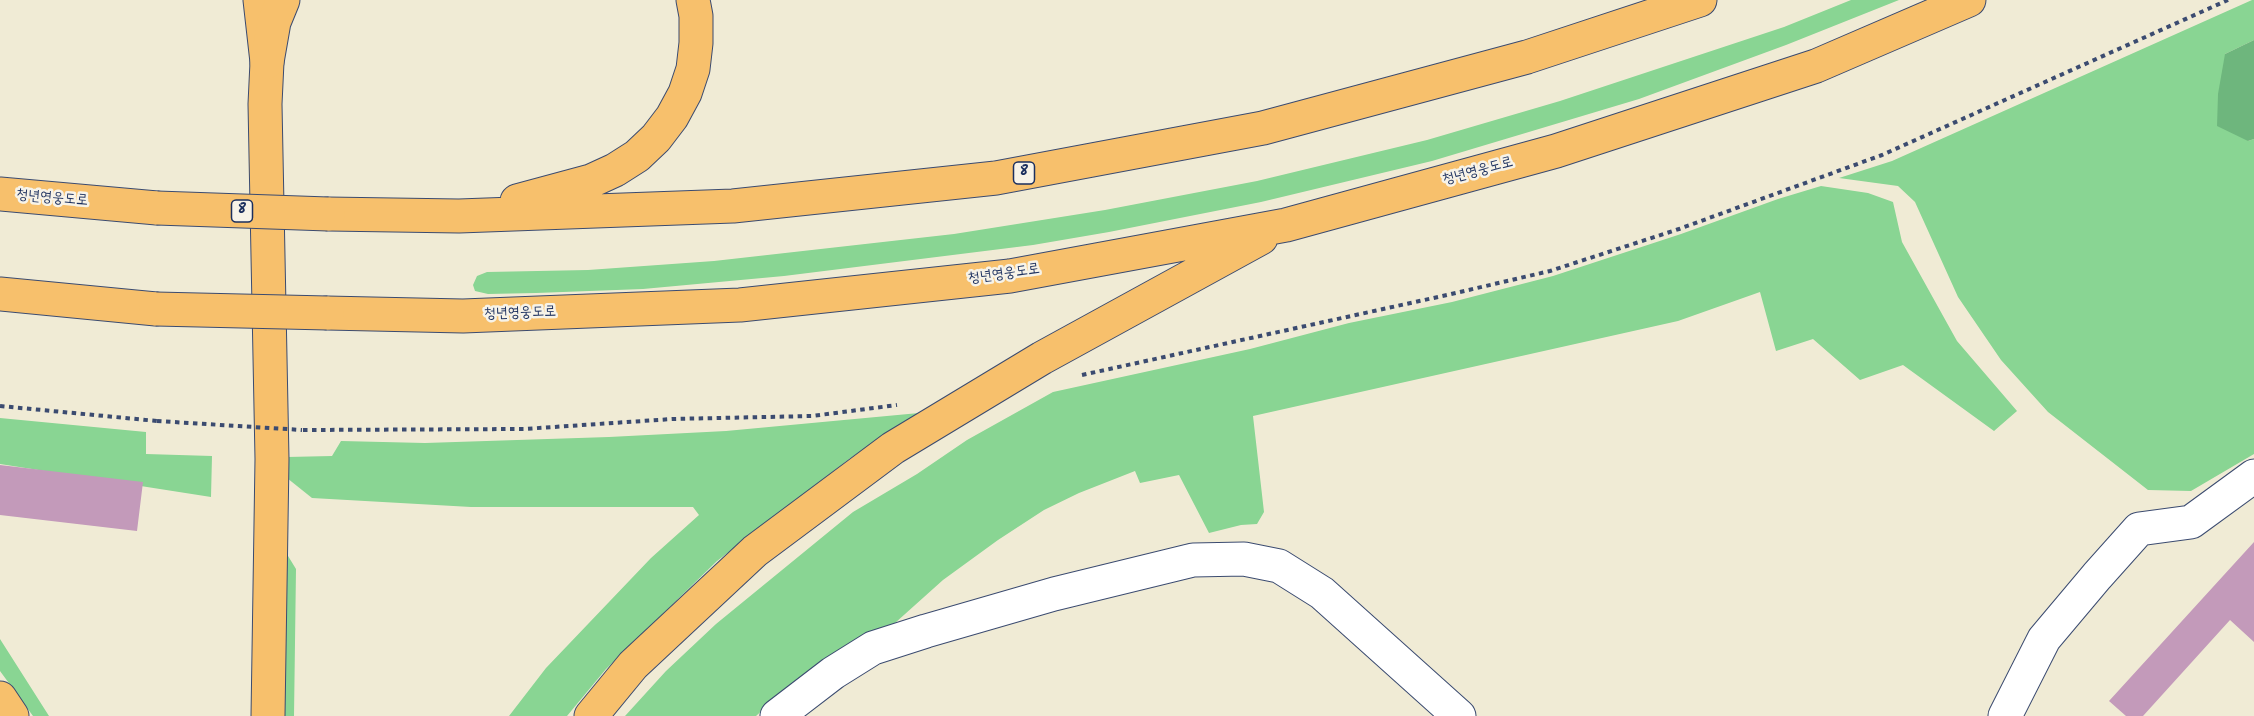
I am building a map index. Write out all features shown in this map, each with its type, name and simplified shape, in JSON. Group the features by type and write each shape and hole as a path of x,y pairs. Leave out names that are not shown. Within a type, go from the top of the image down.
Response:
{"main road":[{"path":"260,0 267,62"},
{"path":"268,716 272,459 265,104 267,62 274,22 283,0"},
{"path":"459,216 591,181 615,170 650,144 672,117 685,93 693,69 696,16 693,0"},
{"name":"청년영웅도로","path":"0,194 157,208 459,216 733,206 996,178 1263,128 1527,57 1700,0"},
{"name":"청년영웅도로","path":"0,294 156,309 463,316 740,305 1010,276 1286,225 1556,152 1816,66 1969,0"},
{"path":"591,716 633,665 755,551 894,448 1042,358 1286,225"},
{"path":"0,698 12,716"}],"street":[{"path":"2005,716 2044,639 2139,529 2191,522 2254,476"},
{"path":"777,716 833,673 873,648 1054,594 1193,560 1244,559 1279,566 1322,593 1459,716"}],"path":[{"path":"1074,377 1447,296 1538,273 1668,232 1882,155 2228,0"},
{"path":"0,406 157,421 302,430 524,429 672,420 812,416 902,405"}],"green space":[{"path":"1851,0 1899,0 1786,45 1639,99 1432,161 1261,202 1033,245 784,276 643,289 536,293 488,294 475,291 473,285 477,276 487,272 588,270 714,261 954,234 1105,210 1257,181 1427,140 1560,101 1784,27"},
{"path":"2254,0 2254,40 2225,54 2248,141 2254,139 2254,454 2191,491 2148,490 2048,412 2001,360 1958,297 1915,202 1898,186 1839,178 1892,161"},
{"path":"2254,40 2254,139 2248,141 2217,126 2218,94 2225,54"},
{"path":"1821,186 1868,193 1893,202 1902,242 1957,341 2017,411 1994,431 1903,365 1860,380 1813,339 1776,351 1760,292 1678,321 1253,416 1264,512 1257,524 1241,525 1209,533 1179,475 1140,483 1135,471 1079,493 1044,510 943,580 895,623 839,651 790,685 756,716 625,716 666,671 716,624 853,512 917,474 967,440 1053,392 1250,349 1349,323 1452,302 1553,276"},
{"path":"919,413 849,459 717,561 606,669 567,716 509,716 546,668 651,558 699,515 693,507 471,507 312,498 287,478 287,457 332,456 341,441 425,443 609,437 726,431"},
{"path":"0,418 146,432 146,454 212,456 211,497 0,464"},
{"path":"285,551 296,569 294,716 281,716"},
{"path":"0,639 49,716 33,716 0,671"}],"building":[{"path":"0,465 143,482 137,531 0,515"},
{"path":"2254,542 2254,642 2230,620 2143,716 2126,716 2109,701"}]}
